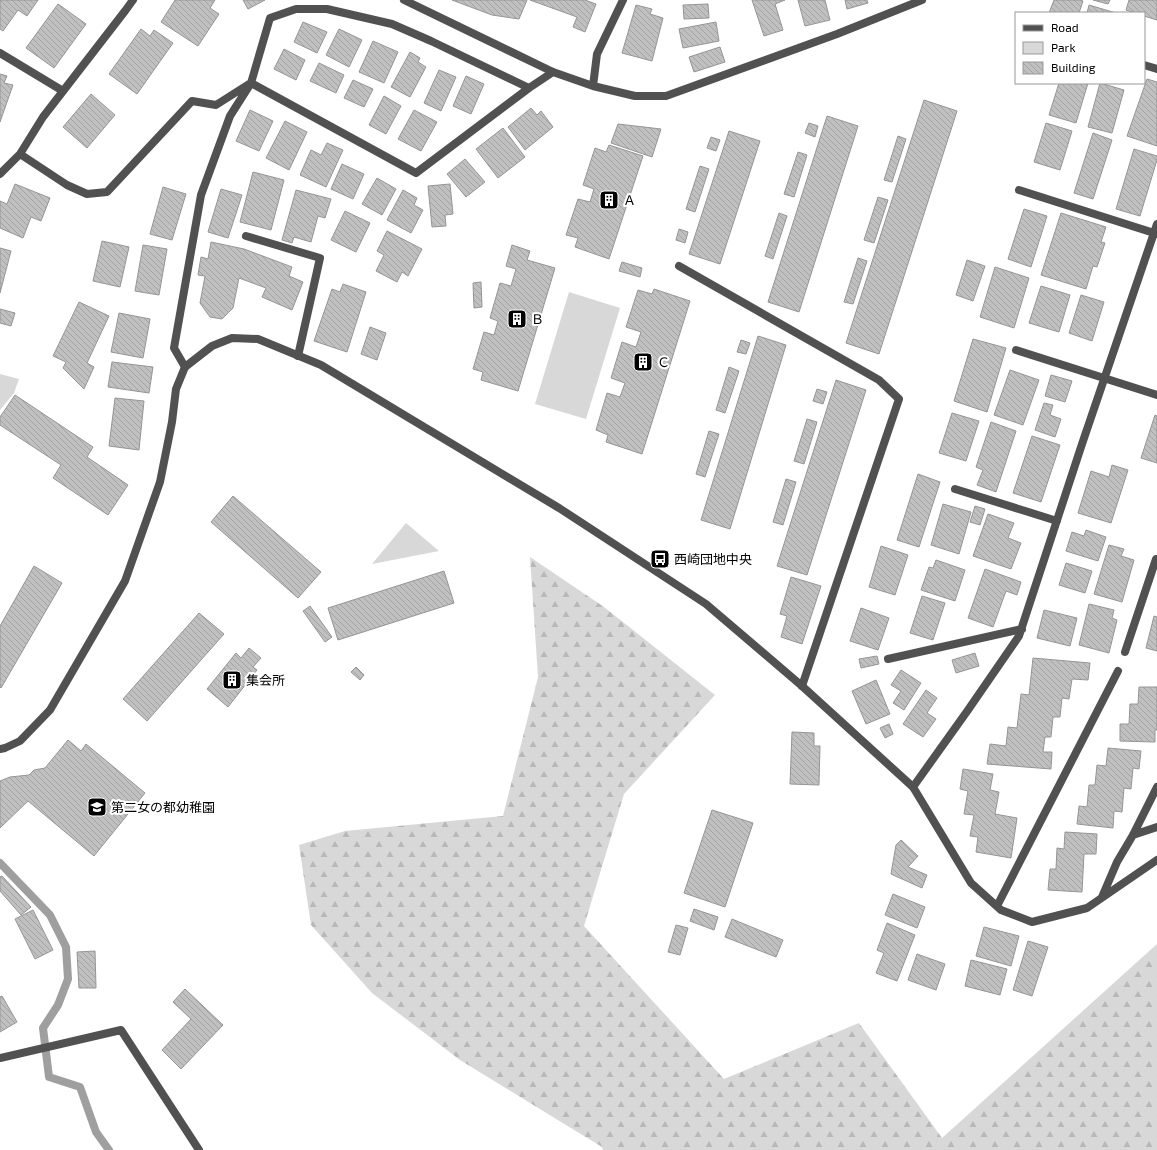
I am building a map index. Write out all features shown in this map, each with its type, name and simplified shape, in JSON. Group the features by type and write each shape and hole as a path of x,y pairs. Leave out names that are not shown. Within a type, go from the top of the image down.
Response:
{"street":[{"path":"0,174 20,154 43,117 133,0"},
{"path":"404,0 553,72 593,86 635,96 666,96 838,34 922,0"},
{"path":"593,86 598,54 623,0"},
{"path":"185,367 174,348 201,195 230,116 251,83 270,18 296,9 327,10 392,24 529,88"},
{"path":"0,53 63,91"},
{"path":"1145,65 1157,69"},
{"path":"251,83 416,173 529,88 553,72"},
{"path":"20,154 67,185 87,194 107,192 192,101 216,105 251,83"},
{"path":"1020,190 1156,233"},
{"path":"913,787 998,667 1022,630 1105,378 1156,233 1157,224"},
{"path":"246,236 320,258 298,356"},
{"path":"679,266 879,380 899,399 802,686"},
{"path":"0,749 20,741 50,710 125,581 160,482 172,422 176,389 185,367 212,346 232,338 258,338 321,365 559,508 700,599 802,686 913,787 971,883 1001,910 1032,922 1087,908 1157,860"},
{"path":"1016,350 1157,395"},
{"path":"955,489 1057,521"},
{"path":"1125,652 1157,558"},
{"path":"888,659 1022,630"},
{"path":"997,906 1118,671"},
{"path":"1102,898 1117,862 1133,835 1157,787"},
{"path":"1133,835 1157,827"},
{"path":"0,1058 121,1030 199,1150"}],"green space":[{"path":"569,292 620,308 586,419 535,404"},
{"path":"0,374 19,379 14,393 0,410"},
{"path":"406,523 439,551 372,564"},
{"path":"530,557 604,607 715,695 624,794 584,926 724,1079 859,1023 942,1138 1157,944 1157,1150 603,1150 602,1147 460,1060 372,993 311,925 299,845 345,831 503,816 538,677"}],"building":[{"path":"0,0 38,0 27,16 18,10 3,31 0,29"},
{"path":"175,0 215,0 210,8 219,14 198,46 161,22"},
{"path":"243,0 265,0 248,9"},
{"path":"452,0 527,0 519,19 492,15"},
{"path":"530,0 585,0 596,4 585,32 573,27 577,17"},
{"path":"752,0 785,0 775,4 783,30 764,36"},
{"path":"798,0 825,0 830,20 805,26"},
{"path":"845,0 867,0 868,3 847,9"},
{"path":"1054,0 1083,1 1079,12 1049,12"},
{"path":"1093,0 1110,0 1108,4"},
{"path":"1129,0 1157,0 1157,20 1145,16 1145,12 1133,12 1126,10"},
{"path":"58,4 86,24 54,68 26,48"},
{"path":"708,4 709,18 684,19 683,5"},
{"path":"636,5 652,9 650,14 663,18 652,61 622,53"},
{"path":"1089,5 1113,12 1087,12"},
{"path":"303,22 327,32 317,53 294,42"},
{"path":"716,22 719,41 683,48 679,29"},
{"path":"141,29 150,36 154,30 173,43 137,94 109,74"},
{"path":"339,29 362,40 349,67 326,55"},
{"path":"373,41 398,52 384,83 359,72"},
{"path":"720,47 725,62 694,72 689,57"},
{"path":"284,49 305,60 296,80 274,69"},
{"path":"410,52 420,58 418,62 426,67 410,97 391,87"},
{"path":"319,63 344,75 336,93 310,81"},
{"path":"439,70 456,77 441,111 424,103"},
{"path":"0,74 7,76 4,83 13,85 0,122"},
{"path":"466,76 484,84 471,114 453,106"},
{"path":"1147,79 1157,82 1157,146 1127,136"},
{"path":"353,80 373,89 364,107 344,98"},
{"path":"1059,84 1088,84 1076,123 1049,115"},
{"path":"1100,84 1124,90 1112,133 1088,127"},
{"path":"91,94 115,115 87,148 63,127"},
{"path":"384,96 401,106 386,134 369,125"},
{"path":"924,100 957,111 879,354 846,343"},
{"path":"531,108 537,115 541,111 553,127 525,150 508,127"},
{"path":"250,110 273,121 259,151 236,141"},
{"path":"414,110 437,122 421,151 398,139"},
{"path":"827,116 858,126 799,312 768,302"},
{"path":"285,121 307,132 289,170 266,158"},
{"path":"809,123 818,126 815,137 805,133"},
{"path":"1046,123 1072,131 1060,170 1034,162"},
{"path":"618,124 661,129 652,157 611,143"},
{"path":"503,128 525,157 498,178 476,149"},
{"path":"729,131 760,141 720,264 689,254"},
{"path":"1093,133 1112,140 1093,199 1074,193"},
{"path":"898,136 906,139 892,182 884,180"},
{"path":"711,137 720,140 716,151 707,148"},
{"path":"327,143 343,150 326,187 300,175 311,150 321,155"},
{"name":"Ａ","path":"609,145 643,156 609,259 575,247 578,238 566,235 578,199 590,202 594,189 583,185 595,148 606,152"},
{"path":"1134,149 1157,156 1140,216 1116,209"},
{"path":"798,152 807,155 794,197 784,194"},
{"path":"465,159 485,182 466,197 447,174"},
{"path":"342,164 364,174 353,199 331,189"},
{"path":"700,166 709,169 695,212 686,209"},
{"path":"253,172 284,180 271,230 240,222"},
{"path":"377,178 396,189 382,215 362,204"},
{"path":"15,184 50,198 41,221 31,217 23,238 0,228 0,201 7,204"},
{"path":"450,184 453,214 445,215 446,226 432,227 428,186"},
{"path":"163,187 186,194 172,240 150,234"},
{"path":"221,189 242,195 228,238 208,232"},
{"path":"296,190 331,199 325,218 318,216 311,242 294,237 292,243 282,240"},
{"path":"403,190 417,198 414,205 423,210 411,233 387,220"},
{"path":"878,197 888,200 874,243 864,240"},
{"path":"1024,209 1047,216 1031,267 1008,259"},
{"path":"345,211 370,223 356,252 331,240"},
{"path":"779,213 787,216 773,259 765,256"},
{"path":"1061,213 1106,227 1101,242 1105,243 1097,267 1093,266 1086,289 1041,275"},
{"path":"679,229 688,232 685,243 676,240"},
{"path":"387,231 422,249 408,276 402,272 397,282 376,271 384,255 377,251"},
{"path":"102,241 129,247 120,287 93,281"},
{"path":"211,242 244,249 292,267 289,276 303,282 292,310 262,297 266,288 239,278 233,308 222,319 210,317 200,303 205,276 198,275 201,257 208,259"},
{"path":"143,245 167,249 159,295 135,291"},
{"name":"Ｂ","path":"512,245 530,251 527,260 555,268 518,391 481,380 483,372 473,369 484,332 494,335 498,321 490,318 500,283 511,286 516,269 506,266"},
{"path":"0,248 11,251 0,293"},
{"path":"858,258 867,261 853,304 844,302"},
{"path":"967,260 985,266 973,301 956,295"},
{"path":"622,262 642,268 640,277 619,271"},
{"path":"995,267 1029,278 1014,328 980,317"},
{"path":"481,282 482,307 474,308 473,283"},
{"path":"343,284 366,292 347,352 314,341 332,289 340,292"},
{"path":"1041,286 1070,295 1059,332 1029,323"},
{"name":"Ｃ","path":"654,289 690,301 642,454 606,442 608,435 596,430 607,393 620,397 625,383 611,378 622,342 636,347 641,332 626,327 638,290 652,294"},
{"path":"1081,295 1104,302 1092,341 1069,333"},
{"path":"79,302 109,316 87,363 94,367 84,389 63,368 66,362 53,356"},
{"path":"0,309 15,313 11,326 0,323"},
{"path":"119,313 150,319 143,358 111,352"},
{"path":"370,327 386,333 377,360 361,354"},
{"path":"758,336 786,345 730,529 701,520"},
{"path":"973,339 1006,348 987,412 954,401"},
{"path":"741,340 750,343 746,354 737,352"},
{"path":"112,362 153,367 149,393 108,387"},
{"path":"729,367 739,371 725,413 716,410"},
{"path":"1010,370 1039,380 1023,425 994,415"},
{"path":"1051,375 1072,381 1065,402 1045,396"},
{"path":"836,380 866,390 807,575 777,566"},
{"path":"817,389 827,392 823,404 813,401"},
{"path":"15,395 93,447 87,457 128,485 108,515 53,478 61,465 0,425 0,417"},
{"path":"115,398 144,401 139,450 109,446"},
{"path":"1044,403 1053,405 1050,415 1061,419 1055,437 1035,430"},
{"path":"952,413 979,421 966,461 939,453"},
{"path":"1155,415 1157,416 1157,463 1141,458"},
{"path":"807,419 817,422 804,464 794,461"},
{"path":"991,422 1016,431 996,492 977,485 983,470 976,467"},
{"path":"709,431 719,434 705,477 696,474"},
{"path":"1032,436 1060,445 1041,502 1013,493"},
{"path":"1112,465 1128,470 1111,523 1078,513 1091,471 1109,477"},
{"path":"918,474 940,482 919,547 897,540"},
{"path":"786,479 796,482 783,525 773,522"},
{"path":"233,496 321,572 298,598 211,522"},
{"path":"943,504 971,512 959,554 931,545"},
{"path":"975,506 985,509 980,525 970,522"},
{"path":"988,514 1014,523 1008,538 1021,543 1011,569 973,556"},
{"path":"1086,530 1106,537 1098,561 1066,551 1072,532 1084,536"},
{"path":"1109,545 1124,549 1121,556 1134,560 1122,602 1094,594"},
{"path":"881,546 908,555 895,595 869,587"},
{"path":"936,560 965,570 955,601 921,590 929,567 933,568"},
{"path":"1066,563 1092,571 1085,593 1059,585"},
{"path":"34,566 62,583 1,688 0,626"},
{"path":"985,569 1021,582 1017,595 1006,591 993,627 968,618"},
{"path":"444,571 454,603 338,640 328,608"},
{"path":"791,577 821,586 802,644 781,637 787,616 780,614"},
{"path":"922,596 945,603 933,640 910,633"},
{"path":"1089,604 1114,610 1112,618 1117,620 1109,653 1079,645"},
{"path":"310,606 332,637 325,642 303,611"},
{"path":"861,608 889,618 878,650 850,641"},
{"path":"1044,610 1077,618 1070,646 1037,638"},
{"path":"199,613 224,634 147,721 123,699"},
{"path":"1154,616 1157,617 1157,651 1146,648"},
{"name":"集会所","path":"249,648 261,658 253,667 257,670 228,707 207,689 236,653 241,658"},
{"path":"975,653 979,666 956,673 952,660"},
{"path":"877,656 879,664 861,668 859,659"},
{"path":"1033,658 1090,663 1088,680 1072,679 1069,699 1062,698 1060,717 1053,717 1051,737 1045,737 1043,752 1052,752 1051,769 987,764 990,744 1006,746 1008,727 1017,728 1021,694 1029,695"},
{"path":"356,667 364,675 360,680 351,672"},
{"path":"901,670 921,683 904,710 893,703 901,691 891,685"},
{"path":"876,680 890,714 866,724 852,691"},
{"path":"1139,687 1157,687 1157,730 1155,730 1155,742 1120,741 1120,724 1129,724 1130,704 1138,704"},
{"path":"926,690 937,698 927,713 936,719 923,737 903,724"},
{"path":"889,724 893,734 885,738 880,728"},
{"path":"792,732 814,733 814,746 820,746 819,785 790,784"},
{"path":"68,740 81,751 86,744 145,793 94,856 28,801 0,828 0,781 10,777 29,775 34,770 45,768"},
{"path":"1108,748 1141,751 1139,769 1133,768 1131,789 1124,788 1122,812 1114,811 1113,828 1077,824 1079,806 1087,807 1089,785 1095,785 1097,765 1106,766"},
{"path":"963,769 993,774 990,790 999,792 995,814 1017,818 1011,858 976,852 978,837 970,836 974,815 964,814 968,791 960,789"},
{"path":"712,810 753,823 725,907 684,893"},
{"path":"1065,832 1097,834 1096,854 1084,854 1082,892 1048,890 1050,869 1056,869 1057,848 1064,849"},
{"path":"901,840 918,856 908,867 927,875 922,888 891,874 896,845"},
{"path":"2,876 31,907 21,915 0,891 0,877"},
{"path":"893,894 925,907 917,928 885,915"},
{"path":"694,909 718,917 714,930 690,921"},
{"path":"33,910 53,950 35,959 15,919"},
{"path":"732,919 783,940 776,957 725,937"},
{"path":"887,923 915,935 897,981 876,973 884,953 877,950"},
{"path":"676,925 688,928 680,955 668,952"},
{"path":"984,927 1019,936 1011,966 976,956"},
{"path":"1028,941 1048,947 1032,996 1013,990"},
{"path":"95,951 96,988 79,988 77,952"},
{"path":"917,954 945,964 936,990 908,980"},
{"path":"971,960 1007,969 1000,995 965,986"},
{"path":"185,989 223,1025 181,1069 162,1050 191,1019 173,1002"},
{"path":"2,996 17,1022 0,1032 0,997"}],"waterway":[{"path":"0,863 50,915 66,947 68,979 58,1005 43,1028 49,1077 80,1087 96,1132 109,1150"}],"place":[{"name":"Ａ","path":"609,200"},
{"name":"Ｂ","path":"517,319"},
{"name":"Ｃ","path":"643,362"},
{"name":"西崎団地中央","path":"660,559"},
{"name":"集会所","path":"232,680"},
{"name":"第二女の都幼稚園","path":"97,807"}]}
